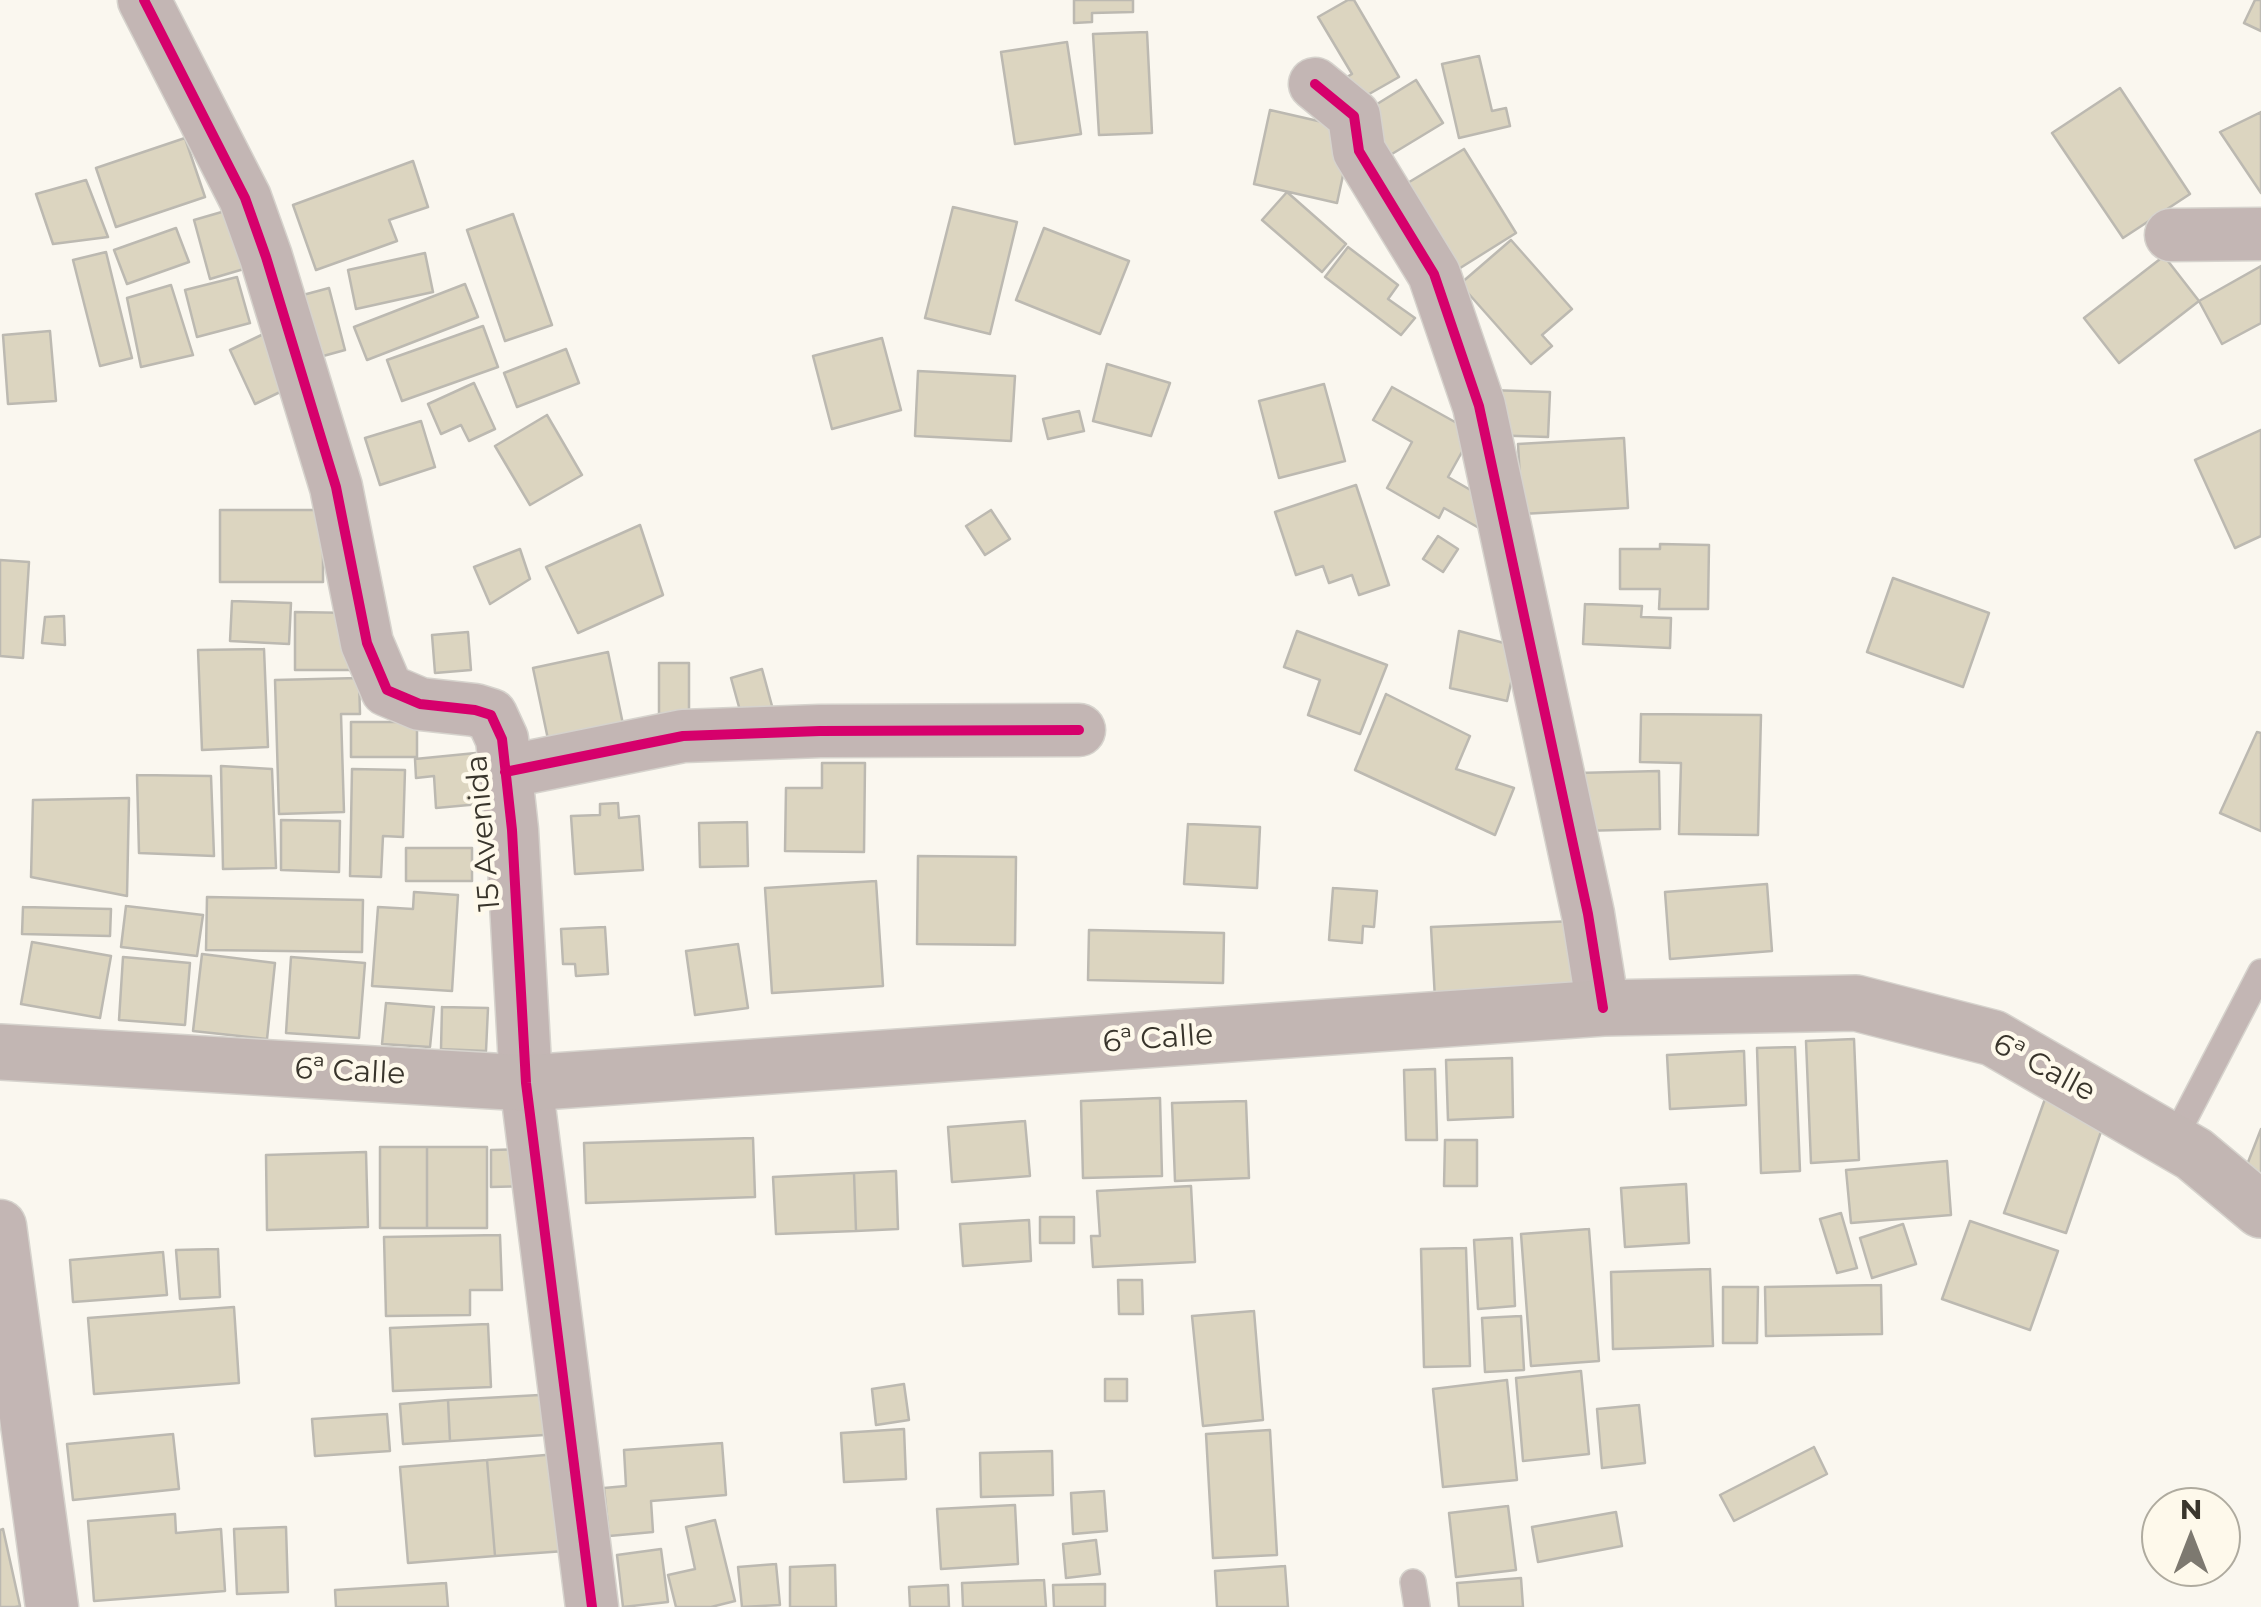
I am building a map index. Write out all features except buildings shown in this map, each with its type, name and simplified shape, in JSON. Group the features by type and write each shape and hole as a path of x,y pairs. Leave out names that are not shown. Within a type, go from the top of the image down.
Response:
{"main road":[{"name":"6ª Calle","path":"0,1052 526,1083 1603,1008 1856,1003 1993,1038 2194,1154 2261,1210"}],"street":[{"name":"15 Avenida","path":"144,0 245,198 266,257 336,487 367,643 387,690 420,704 475,710 492,716 502,739 526,1083 592,1607"},
{"path":"1315,84 1354,116 1360,150 1434,274 1479,406 1588,914 1603,1008"},
{"path":"2170,234 2261,234"},
{"path":"506,772 683,736 1080,730"},
{"path":"0,1226 52,1607"}],"lane":[{"path":"2173,1141 2261,972"}],"cycle path":[{"path":"144,0 245,198 266,257 336,487 367,643 387,690 420,704 491,715 502,739 512,830 526,1083 592,1607"},
{"path":"1315,84 1354,116 1359,151 1434,274 1479,406 1588,914 1603,1008"},
{"path":"505,772 683,736 1079,730"}]}
